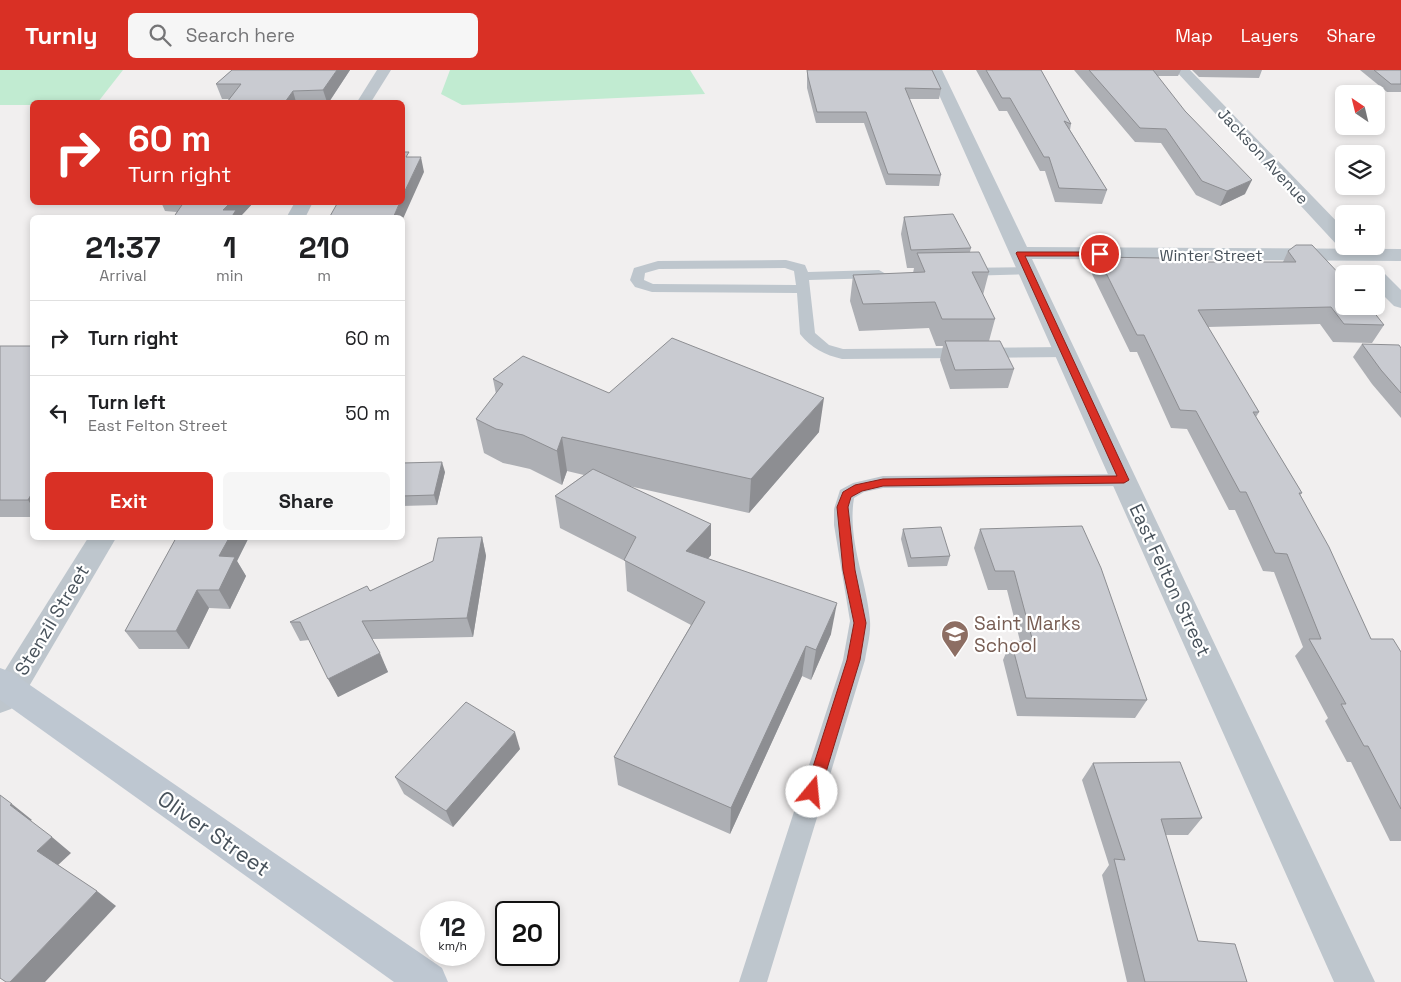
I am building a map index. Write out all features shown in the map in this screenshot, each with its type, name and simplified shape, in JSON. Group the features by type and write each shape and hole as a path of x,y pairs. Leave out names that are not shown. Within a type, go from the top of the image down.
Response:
{"main road":[{"name":"Oliver Street","path":"3,691 428,982"}],"street":[{"path":"365,100 384,70"},
{"name":"East Felton Street","path":"935,70 1355,982"},
{"name":"Jackson Avenue","path":"1182,70 1335,232"},
{"name":"Winter Street","path":"1024,262 1335,249"},
{"name":"Winter Street","path":"1385,253 1401,255"},
{"name":"Jackson Avenue","path":"1356,255 1366,265"},
{"name":"Jackson Avenue","path":"1385,285 1401,302"},
{"name":"Stenzil Street","path":"3,691 101,540"}],"lane":[{"path":"950,273 1024,262"},
{"path":"891,274 803,283 652,288 640,284 637,280 639,271 658,265 786,264 800,268 803,283 808,334 824,348 842,354 1066,352"},
{"path":"753,982 854,660 860,623 849,570 842,507 846,495 859,487 883,482 1124,480"}],"green space":[{"path":"0,70 123,70 100,100 30,100 30,105 0,105"},
{"path":"450,70 690,70 705,94 462,105 441,94"}],"building":[{"path":"232,70 337,70 323,90 293,91 286,100 229,100 241,84 216,84"},
{"path":"807,70 932,70 941,89 905,88 941,175 888,174 866,112 817,112"},
{"path":"986,70 1041,70 1071,124 1064,121 1107,190 1059,188 1049,157 1044,157 1010,98 1002,98"},
{"path":"1089,70 1153,70 1185,111 1252,180 1227,191 1202,181 1166,129 1140,128"},
{"path":"1374,70 1401,70 1401,84 1391,84"},
{"path":"405,152 409,152 406,157 421,157 405,191"},
{"path":"182,205 228,205 223,210 236,210 233,215 175,215"},
{"path":"336,205 399,205 394,215 331,215"},
{"path":"953,214 971,248 911,250 904,217"},
{"path":"1296,245 1312,245 1335,269 1335,312 1331,307 1198,310 1259,412 1253,412 1302,493 1299,493 1329,547 1371,639 1393,639 1401,652 1401,809 1368,746 1364,746 1341,704 1346,704 1309,639 1321,639 1287,554 1275,553 1246,492 1240,492 1196,411 1180,410 1144,335 1137,335 1098,257 1159,258 1162,262 1296,262 1288,251"},
{"path":"979,252 989,272 972,272 995,319 942,319 935,302 863,304 853,275 925,272 917,253"},
{"path":"1337,315 1376,315 1384,325 1344,324"},
{"path":"672,338 824,398 751,479 562,437 557,451 523,435 496,429 476,419 503,384 493,379 523,356 609,393"},
{"path":"945,341 1000,341 1014,369 955,370"},
{"path":"1362,344 1399,345 1401,348 1401,393 1381,370"},
{"path":"0,346 30,346 30,496 28,500 0,500"},
{"path":"442,462 434,495 405,496 405,463"},
{"path":"593,469 711,524 686,551 837,603 816,650 806,646 731,808 614,757 705,602 624,560 636,537 555,496"},
{"path":"1082,526 1101,568 1147,700 1026,698 1011,641 1033,642 1014,571 995,571 980,529"},
{"path":"941,527 950,556 911,558 903,529"},
{"path":"482,537 467,618 362,621 380,653 328,679 300,622 290,622 367,586 370,591 433,561 438,538"},
{"path":"175,540 228,540 219,556 235,557 219,590 197,590 176,631 125,631"},
{"path":"466,702 515,732 446,811 395,777"},
{"path":"1180,762 1202,818 1161,819 1198,941 1235,944 1247,982 1145,982 1114,859 1125,860 1093,763"},
{"path":"0,795 52,837 37,851 97,891 10,982 0,978"}],"place":[{"name":"Saint Marks School","path":"955,658"}],"route":[{"path":"812,792 854,660 860,623 849,570 842,507 846,495 859,487 883,482 1124,480 1020,253 1100,254"}]}
